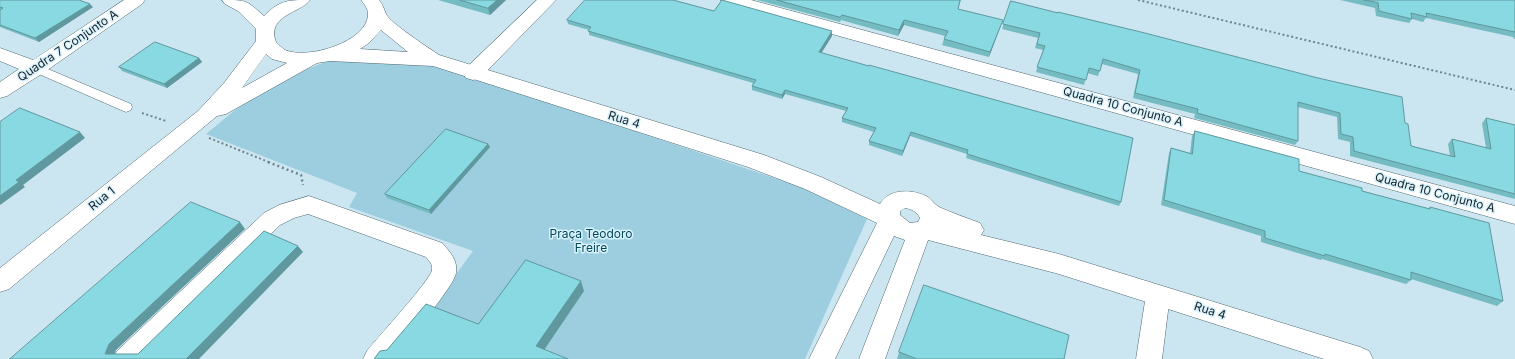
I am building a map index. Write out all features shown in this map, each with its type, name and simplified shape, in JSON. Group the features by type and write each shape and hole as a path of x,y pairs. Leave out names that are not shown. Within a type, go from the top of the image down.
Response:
{"street":[{"name":"Quadra 7 Conjunto A","path":"0,91 136,0"},
{"path":"232,0 244,7 266,35 271,50 280,55 294,59 310,59 331,55 349,48 363,39 373,28 376,6"},
{"path":"197,123 231,88 266,35 274,18 284,8 301,0"},
{"path":"473,73 547,0"},
{"name":"Quadra 10 Conjunto A","path":"730,0 1515,215"},
{"path":"376,6 400,37 434,60"},
{"path":"0,54 36,68"},
{"path":"331,55 378,56 434,60"},
{"path":"197,123 310,59"},
{"name":"Rua 4","path":"434,60 756,162 891,213"},
{"name":"Rua 1","path":"0,282 197,123"},
{"path":"822,359 891,213 903,199 916,201 927,208 924,225 872,359"},
{"path":"126,359 272,219 287,211 309,205 434,250 444,262 444,274 425,300 376,359"},
{"path":"891,213 899,229 906,232 924,225"},
{"name":"Rua 4","path":"924,225 1059,264 1360,359"},
{"path":"1149,359 1158,295"}],"lane":[{"path":"36,68 126,107"}],"path":[{"path":"1138,0 1515,90"},
{"path":"126,107 197,123 301,175 309,205"}],"green space":[{"name":"Praça Teodoro Freire","path":"424,60 801,187 867,219 805,359 388,359 441,295 473,251 349,207 357,193 206,134 252,96 278,80 328,61"}],"building":[{"path":"0,0 79,0 90,4 35,38 0,25 0,10 3,8 0,7"},
{"path":"460,0 497,0 488,8"},
{"path":"585,0 673,0 714,11 722,0 832,31 819,52 1133,138 1121,202 967,154 968,150 911,132 903,151 869,141 876,128 842,118 848,108 785,90 782,95 752,86 756,80 588,31 591,27 567,20"},
{"path":"777,0 960,0 958,9 1003,20 990,52 944,39 948,31 904,20 899,30 842,15 840,17"},
{"path":"1364,0 1515,0 1515,32 1426,13 1427,17 1411,13 1412,19 1379,11 1378,3"},
{"path":"1011,1 1145,33 1318,78 1402,97 1405,123 1408,124 1411,146 1455,157 1452,139 1491,149 1486,118 1515,125 1515,194 1354,151 1353,137 1341,134 1340,113 1298,102 1298,141 1197,113 1198,109 1135,93 1140,70 1103,59 1100,71 1089,68 1086,80 1037,67 1045,46 1037,44 1040,33 1003,24"},
{"path":"155,42 199,58 164,84 119,67"},
{"path":"20,108 80,132 16,180 19,182 0,196 0,122"},
{"path":"446,129 488,144 429,210 385,194"},
{"path":"1195,131 1299,159 1299,171 1362,188 1362,191 1489,223 1503,301 1411,272 1411,280 1325,254 1325,256 1265,238 1265,231 1164,200 1171,148 1192,154"},
{"path":"191,202 240,222 109,344 105,354 138,354 264,231 298,246 186,359 10,359"},
{"path":"526,260 581,281 536,346 568,359 374,359 380,351 387,350 426,304 478,324"},
{"path":"924,285 1069,335 1064,359 917,359 899,352"}]}
